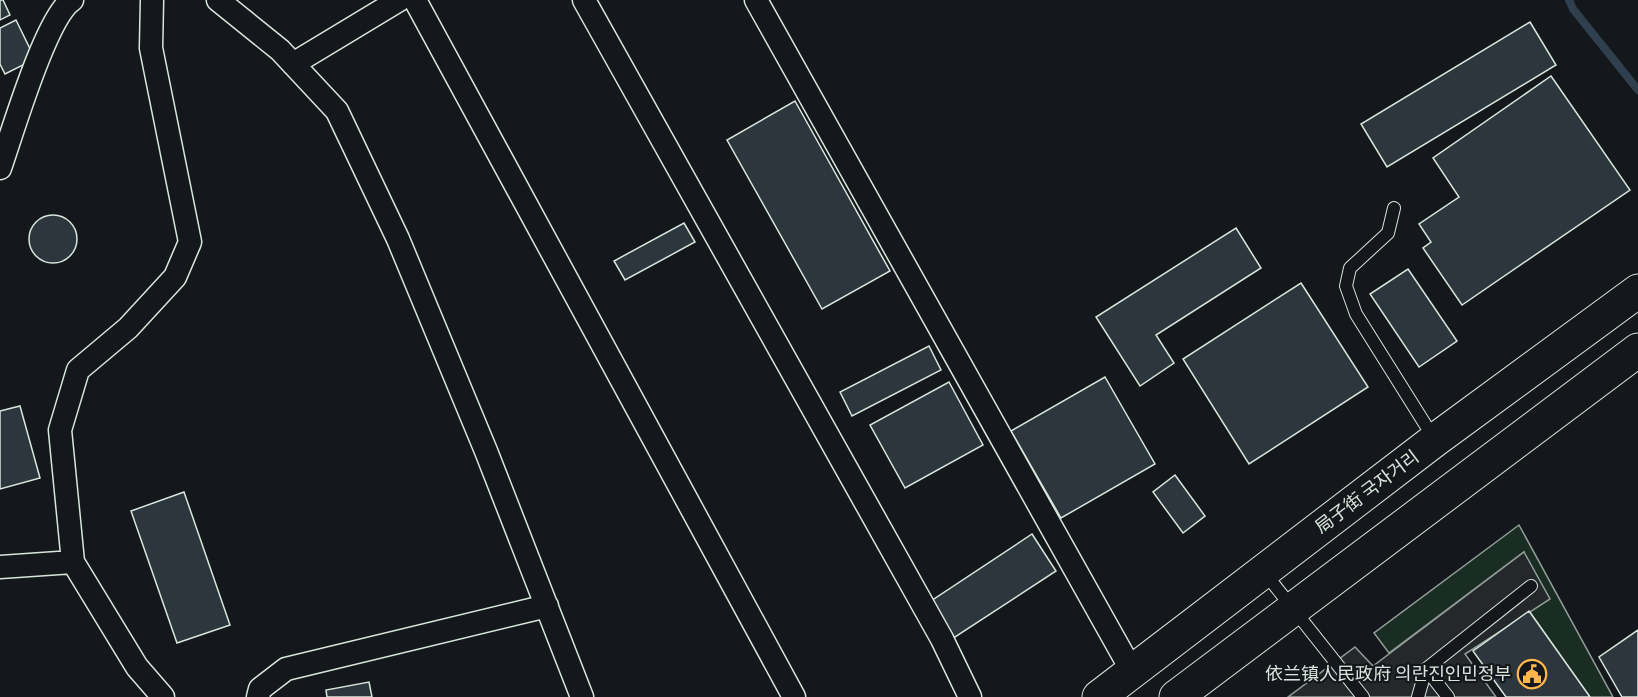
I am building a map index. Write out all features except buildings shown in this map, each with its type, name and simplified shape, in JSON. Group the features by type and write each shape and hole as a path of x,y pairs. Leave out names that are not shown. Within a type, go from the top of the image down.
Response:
{"main road":[{"name":"局子街 국자거리","path":"1099,697 1435,440 1638,291"},
{"path":"1176,697 1638,350"}],"street":[{"path":"0,168 51,30 67,4 72,0"},
{"path":"152,0 151,48 190,242 175,277 128,327 78,370 60,430 73,562 137,667 163,697"},
{"path":"218,0 280,50 337,111 393,229 486,451 582,697"},
{"path":"293,64 399,0"},
{"path":"415,0 794,697"},
{"path":"585,0 942,639 970,697"},
{"path":"756,0 1132,671"},
{"path":"0,567 73,562"},
{"path":"258,697 260,689 286,669 547,606"}],"lane":[{"path":"1394,208 1388,233 1350,268 1346,286 1356,314 1435,440"},
{"path":"1263,571 1363,697"},
{"path":"1418,697 1426,669 1531,586"},
{"path":"1426,669 1448,697"}],"green space":[{"path":"1519,525 1613,697 1590,697 1529,611 1524,552 1389,653 1374,633"}],"shaded area":[{"path":"1524,552 1550,599 1465,654 1496,697 1288,697 1355,647 1373,666"}],"waterway":[{"path":"1569,0 1573,9 1638,90"}],"place":[{"name":"依兰镇人民政府 의란진인민정부","path":"1532,674"}]}
